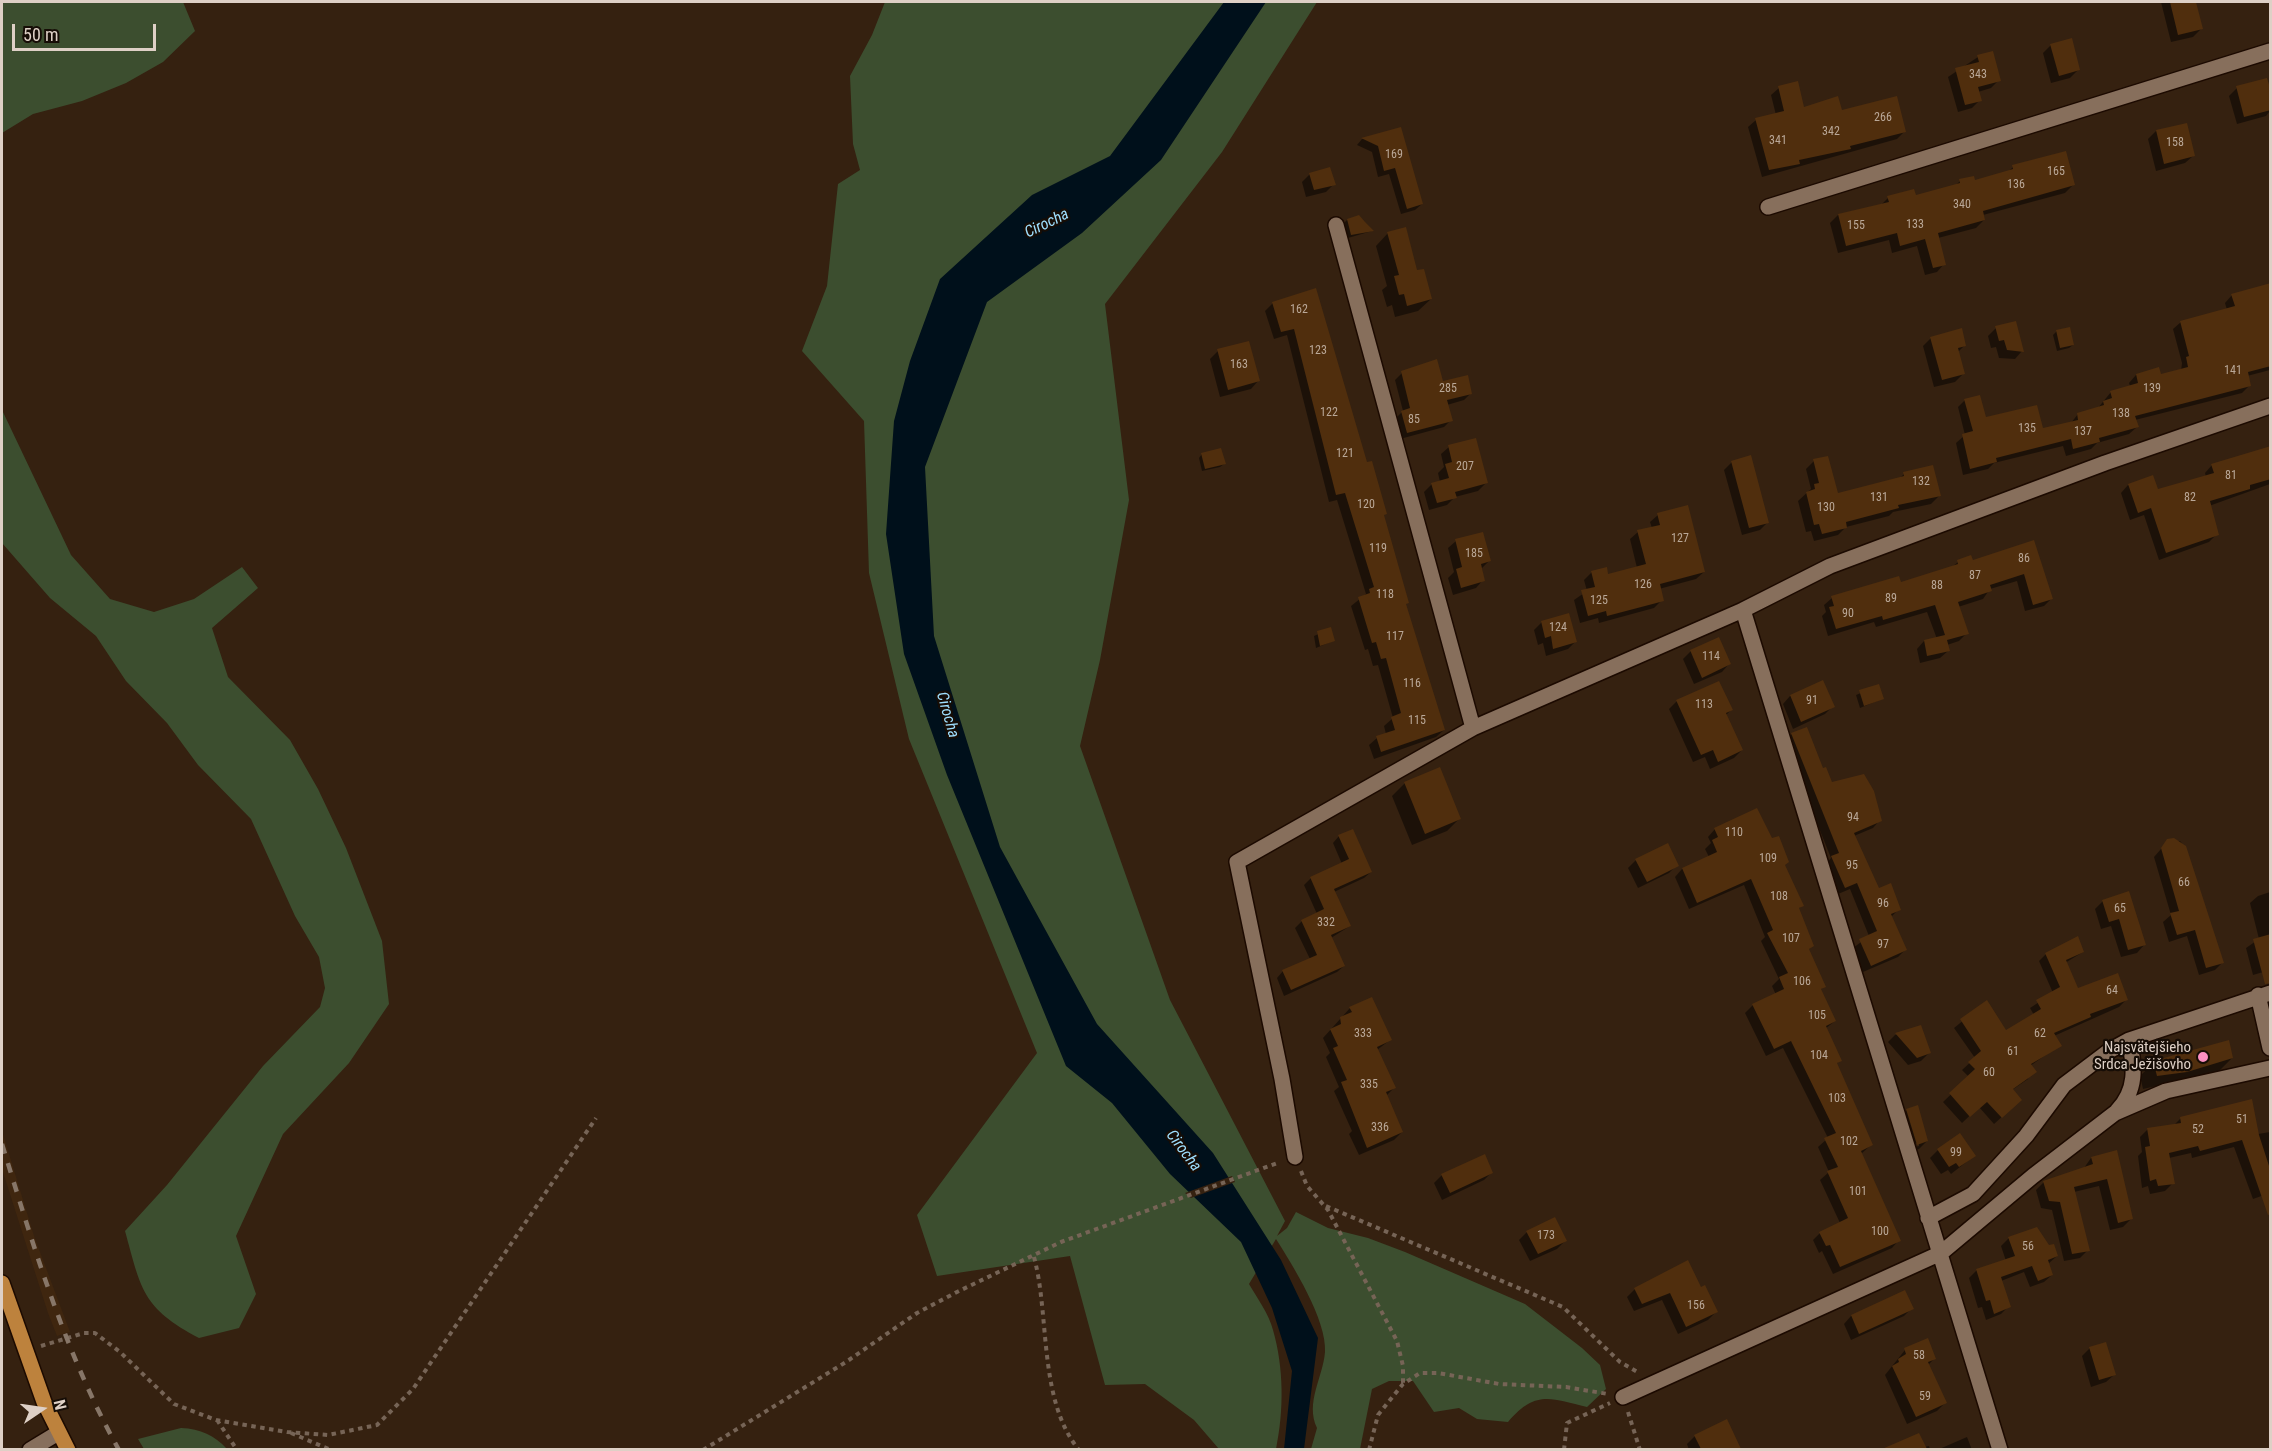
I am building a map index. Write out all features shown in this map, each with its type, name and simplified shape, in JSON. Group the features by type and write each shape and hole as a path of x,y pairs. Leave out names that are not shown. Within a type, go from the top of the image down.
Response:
{"main road":[{"path":"2,1283 24,1350 57,1433 68,1449"}],"street":[{"path":"1768,207 2271,51"},
{"path":"1336,225 1473,728"},
{"path":"1295,1157 1282,1079 1237,862 1473,728 1743,610 1830,566 2105,463 2271,406"},
{"path":"1743,610 2000,1449"},
{"path":"1928,1218 1973,1194 2026,1136 2064,1085 2109,1052 2130,1040 2264,994 2271,1048"},
{"path":"1623,1397 1941,1253 2115,1113 2131,1092 2134,1068 2130,1040"},
{"path":"2115,1113 2166,1091 2271,1068"},
{"path":"30,1449 57,1433"}],"path":[{"path":"24,1350 84,1333 95,1333 120,1352 174,1404 216,1419 287,1432 328,1435 377,1425 413,1389 596,1118"},
{"path":"1295,1157 1307,1186 1328,1210 1397,1341 1403,1366 1403,1384"},
{"path":"703,1449 846,1362 918,1312 1061,1242 1270,1166"},
{"path":"1323,1205 1563,1307 1620,1362 1655,1383"},
{"path":"1034,1257 1044,1311 1047,1366 1070,1439 1079,1449"},
{"path":"1369,1449 1378,1415 1403,1384 1420,1373 1438,1373 1499,1384 1566,1387 1623,1397"},
{"path":"1564,1449 1567,1423 1623,1397"},
{"path":"1623,1397 1640,1449"},
{"path":"216,1419 237,1449"},
{"path":"287,1432 331,1449"}],"shaded area":[{"path":"2,1131 34,1236 70,1332 57,1336 2,1169"}],"green space":[{"path":"2,2 183,2 195,31 163,62 126,83 82,101 33,114 2,133"},
{"path":"885,2 1317,2 1222,152 1105,304 1129,500 1100,660 1080,746 1170,1000 1285,1221 1277,1236 1287,1228 1296,1212 1328,1228 1368,1238 1405,1252 1525,1304 1582,1348 1600,1365 1606,1389 1587,1407 1544,1399 1527,1405 1508,1422 1477,1419 1459,1408 1434,1412 1413,1381 1389,1381 1372,1389 1360,1449 1311,1449 1317,1428 1313,1409 1324,1361 1324,1339 1321,1325 1308,1294 1276,1239 1249,1284 1266,1312 1277,1344 1281,1374 1281,1405 1276,1449 1219,1449 1194,1420 1145,1384 1105,1385 1070,1256 937,1276 917,1215 1037,1053 909,739 869,573 864,421 802,351 827,286 838,184 860,170 853,144 850,76 872,35"},
{"path":"2,410 71,555 110,599 154,612 194,599 242,567 258,588 212,628 228,677 290,740 318,789 346,848 382,941 389,1004 349,1063 283,1134 236,1236 256,1294 239,1328 199,1338 166,1317 147,1295 135,1268 125,1231 167,1185 263,1066 320,1007 325,988 319,957 295,916 251,819 198,765 167,723 126,681 96,636 50,598 2,543"},
{"path":"181,1428 207,1434 227,1449 144,1449 138,1439"}],"water":[{"name":"Cirocha","path":"1224,2 1266,2 1161,160 1082,233 987,302 925,467 934,636 1000,847 1097,1024 1213,1153 1281,1260 1318,1338 1304,1449 1284,1449 1292,1371 1272,1308 1241,1242 1170,1174 1112,1103 1066,1066 947,775 904,654 886,534 894,421 910,361 940,279 1032,195 1110,156"}],"pier":[{"path":"1232,1176 1235,1182 1191,1198 1185,1193"}],"building":[{"path":"2170,2 2196,2 2203,29 2178,35"},
{"path":"2072,38 2080,70 2059,76 2050,44"},
{"path":"1993,51 2001,81 1978,87 1982,101 1965,105 1955,68 1979,62 1977,55"},
{"path":"2267,78 2271,91 2271,110 2244,117 2236,86"},
{"path":"1798,81 1804,107 1838,96 1842,110 1897,96 1906,132 1850,146 1851,149 1799,160 1800,164 1769,170 1755,118 1784,111 1778,86"},
{"path":"2187,123 2195,156 2164,164 2156,130"},
{"path":"1401,127 1423,204 1407,209 1395,168 1384,171 1378,146 1361,138"},
{"path":"2066,151 2075,185 1983,211 1985,220 1938,233 1946,265 1933,268 1925,239 1900,246 1897,233 1846,246 1838,214 1889,202 1887,196 1914,189 1916,195 1960,183 1959,179 1974,176 1975,180 2013,169 2012,165"},
{"path":"1330,167 1336,185 1314,190 1309,173"},
{"path":"1359,215 1374,231 1351,235 1347,219"},
{"path":"1406,227 1417,270 1424,269 1432,299 1407,306 1404,294 1399,295 1394,276 1399,275 1387,232"},
{"path":"2271,283 2271,366 2248,372 2251,386 2135,416 2139,427 2099,438 2100,442 2073,449 2071,439 1996,458 1997,462 1970,469 1962,434 1973,431 1964,399 1980,395 1986,417 2037,405 2043,428 2078,420 2077,413 2104,405 2103,401 2112,398 2110,391 2138,383 2136,374 2159,367 2161,374 2188,367 2186,357 2189,356 2180,321 2235,306 2231,294"},
{"path":"1316,288 1367,462 1372,461 1387,514 1384,515 1409,603 1406,604 1445,730 1381,752 1376,736 1395,730 1391,717 1401,713 1386,658 1381,659 1376,642 1372,643 1358,597 1370,593 1369,589 1374,587 1345,493 1336,495 1294,329 1281,332 1272,302"},
{"path":"2016,321 2024,352 2007,350 2004,340 1999,341 1995,326"},
{"path":"2070,327 2074,345 2060,348 2056,330"},
{"path":"1962,328 1966,346 1958,348 1965,374 1942,380 1930,337"},
{"path":"1249,341 1260,381 1228,390 1217,349"},
{"path":"1437,359 1443,381 1468,375 1472,394 1447,400 1453,421 1407,433 1401,411 1410,408 1401,371"},
{"path":"1476,438 1488,483 1455,492 1457,498 1437,503 1431,483 1449,478 1445,464 1452,462 1448,445"},
{"path":"2271,446 2271,479 2250,485 2250,489 2210,501 2219,535 2166,553 2151,508 2138,513 2128,484 2153,475 2158,489 2214,473 2211,464"},
{"path":"1221,448 1226,464 1205,469 1201,453"},
{"path":"1751,455 1769,523 1749,528 1731,461"},
{"path":"1828,456 1838,493 1904,476 1903,472 1933,465 1941,496 1898,505 1899,508 1846,522 1847,528 1822,534 1819,524 1814,525 1806,492 1815,489 1814,484 1819,483 1813,459"},
{"path":"1688,505 1705,572 1660,584 1664,601 1607,616 1606,611 1588,616 1581,590 1595,587 1591,571 1607,567 1608,574 1646,564 1637,530 1660,525 1657,513"},
{"path":"1483,532 1491,561 1481,564 1485,581 1461,588 1456,569 1462,567 1455,539"},
{"path":"2034,540 2053,599 2033,605 2024,574 1990,585 1992,591 1958,602 1969,634 1947,640 1950,651 1927,656 1924,640 1945,635 1935,605 1883,620 1882,616 1836,629 1829,607 1834,606 1831,596 1899,576 1901,582 1958,564 1957,560 1971,555 1973,560"},
{"path":"1569,613 1577,642 1553,649 1551,636 1545,638 1541,621"},
{"path":"1331,627 1335,641 1320,646 1317,631"},
{"path":"1719,637 1731,664 1702,678 1690,650"},
{"path":"1823,680 1835,707 1801,722 1790,695"},
{"path":"1719,681 1733,710 1726,713 1743,750 1718,762 1713,750 1701,755 1676,700"},
{"path":"1879,684 1884,699 1864,706 1859,690"},
{"path":"1807,727 1823,768 1826,767 1832,782 1864,774 1874,791 1882,821 1854,833 1879,888 1891,883 1901,910 1891,914 1907,950 1871,966 1859,939 1877,931 1857,883 1845,888 1831,856 1839,853 1791,733"},
{"path":"1440,767 1461,819 1425,834 1404,782"},
{"path":"1757,808 1772,838 1779,836 1789,862 1785,865 1804,906 1799,908 1814,946 1809,949 1826,987 1821,989 1836,1021 1826,1026 1842,1061 1837,1063 1873,1145 1861,1151 1901,1241 1840,1267 1830,1245 1826,1246 1819,1232 1848,1218 1827,1171 1838,1167 1824,1138 1836,1133 1791,1041 1774,1049 1752,1004 1784,989 1779,977 1788,973 1767,933 1773,930 1751,879 1697,903 1682,868 1717,852 1712,840 1718,837 1714,828"},
{"path":"1353,829 1372,872 1334,889 1351,926 1331,935 1345,966 1291,990 1282,970 1317,955 1301,920 1324,909 1310,877 1349,859 1338,835"},
{"path":"2174,838 2186,846 2224,963 2206,968 2195,930 2177,935 2170,913 2179,911 2161,848 2167,839"},
{"path":"1668,843 1679,866 1647,882 1635,859"},
{"path":"2129,891 2146,945 2128,950 2119,919 2109,922 2102,900"},
{"path":"2271,934 2271,983 2265,984 2253,939"},
{"path":"2078,936 2084,952 2066,960 2078,988 2118,973 2128,1000 2090,1014 2091,1017 2054,1033 2062,1046 2031,1064 2037,1072 2013,1089 2022,1100 2002,1118 1987,1102 1970,1117 1949,1093 1975,1069 1968,1062 1981,1051 1960,1019 1987,1000 2006,1030 2041,1009 2036,1000 2060,987 2045,953"},
{"path":"1372,997 1392,1040 1377,1047 1396,1088 1386,1092 1403,1132 1367,1148 1341,1082 1347,1080 1333,1048 1338,1046 1330,1029 1341,1024 1340,1017 1352,1012 1349,1007"},
{"path":"1921,1025 1931,1053 1917,1058 1895,1033"},
{"name":"Najsvätejšieho Srdca Ježišovho","path":"2229,1040 2233,1058 2187,1072 2157,1076 2153,1061"},
{"path":"2252,1099 2259,1135 2271,1172 2271,1214 2268,1215 2242,1140 2200,1151 2198,1146 2169,1153 2175,1184 2158,1186 2156,1179 2150,1181 2145,1147 2150,1146 2147,1128 2181,1123 2180,1117"},
{"path":"1918,1105 1928,1141 1917,1145 1906,1109"},
{"path":"1960,1133 1976,1156 1959,1167 1956,1163 1949,1167 1937,1149"},
{"path":"2117,1150 2133,1219 2118,1223 2107,1179 2074,1187 2090,1251 2072,1254 2060,1202 2049,1201 2043,1181 2093,1164 2091,1157"},
{"path":"1485,1154 1493,1173 1450,1193 1441,1174"},
{"path":"1555,1217 1567,1241 1538,1254 1526,1231"},
{"path":"2037,1227 2049,1245 2054,1244 2058,1256 2048,1260 2053,1275 2038,1281 2032,1266 2001,1277 2011,1307 1994,1314 1990,1300 1986,1301 1976,1269 2015,1256 2008,1237"},
{"path":"1688,1260 1701,1287 1705,1285 1718,1312 1686,1327 1670,1293 1642,1304 1634,1288"},
{"path":"1905,1290 1914,1309 1859,1334 1851,1315"},
{"path":"1928,1338 1936,1359 1928,1362 1947,1403 1916,1417 1892,1366 1906,1354 1904,1348"},
{"path":"2106,1342 2116,1375 2099,1380 2089,1347"},
{"path":"1727,1419 1741,1449 1701,1449 1694,1435"},
{"path":"1919,1433 1927,1449 1882,1449"}],"railway":[{"path":"2,1144 52,1300 82,1376 119,1450"}],"place":[{"name":"Najsvätejšieho Srdca Ježišovho","path":"2203,1057"}]}
